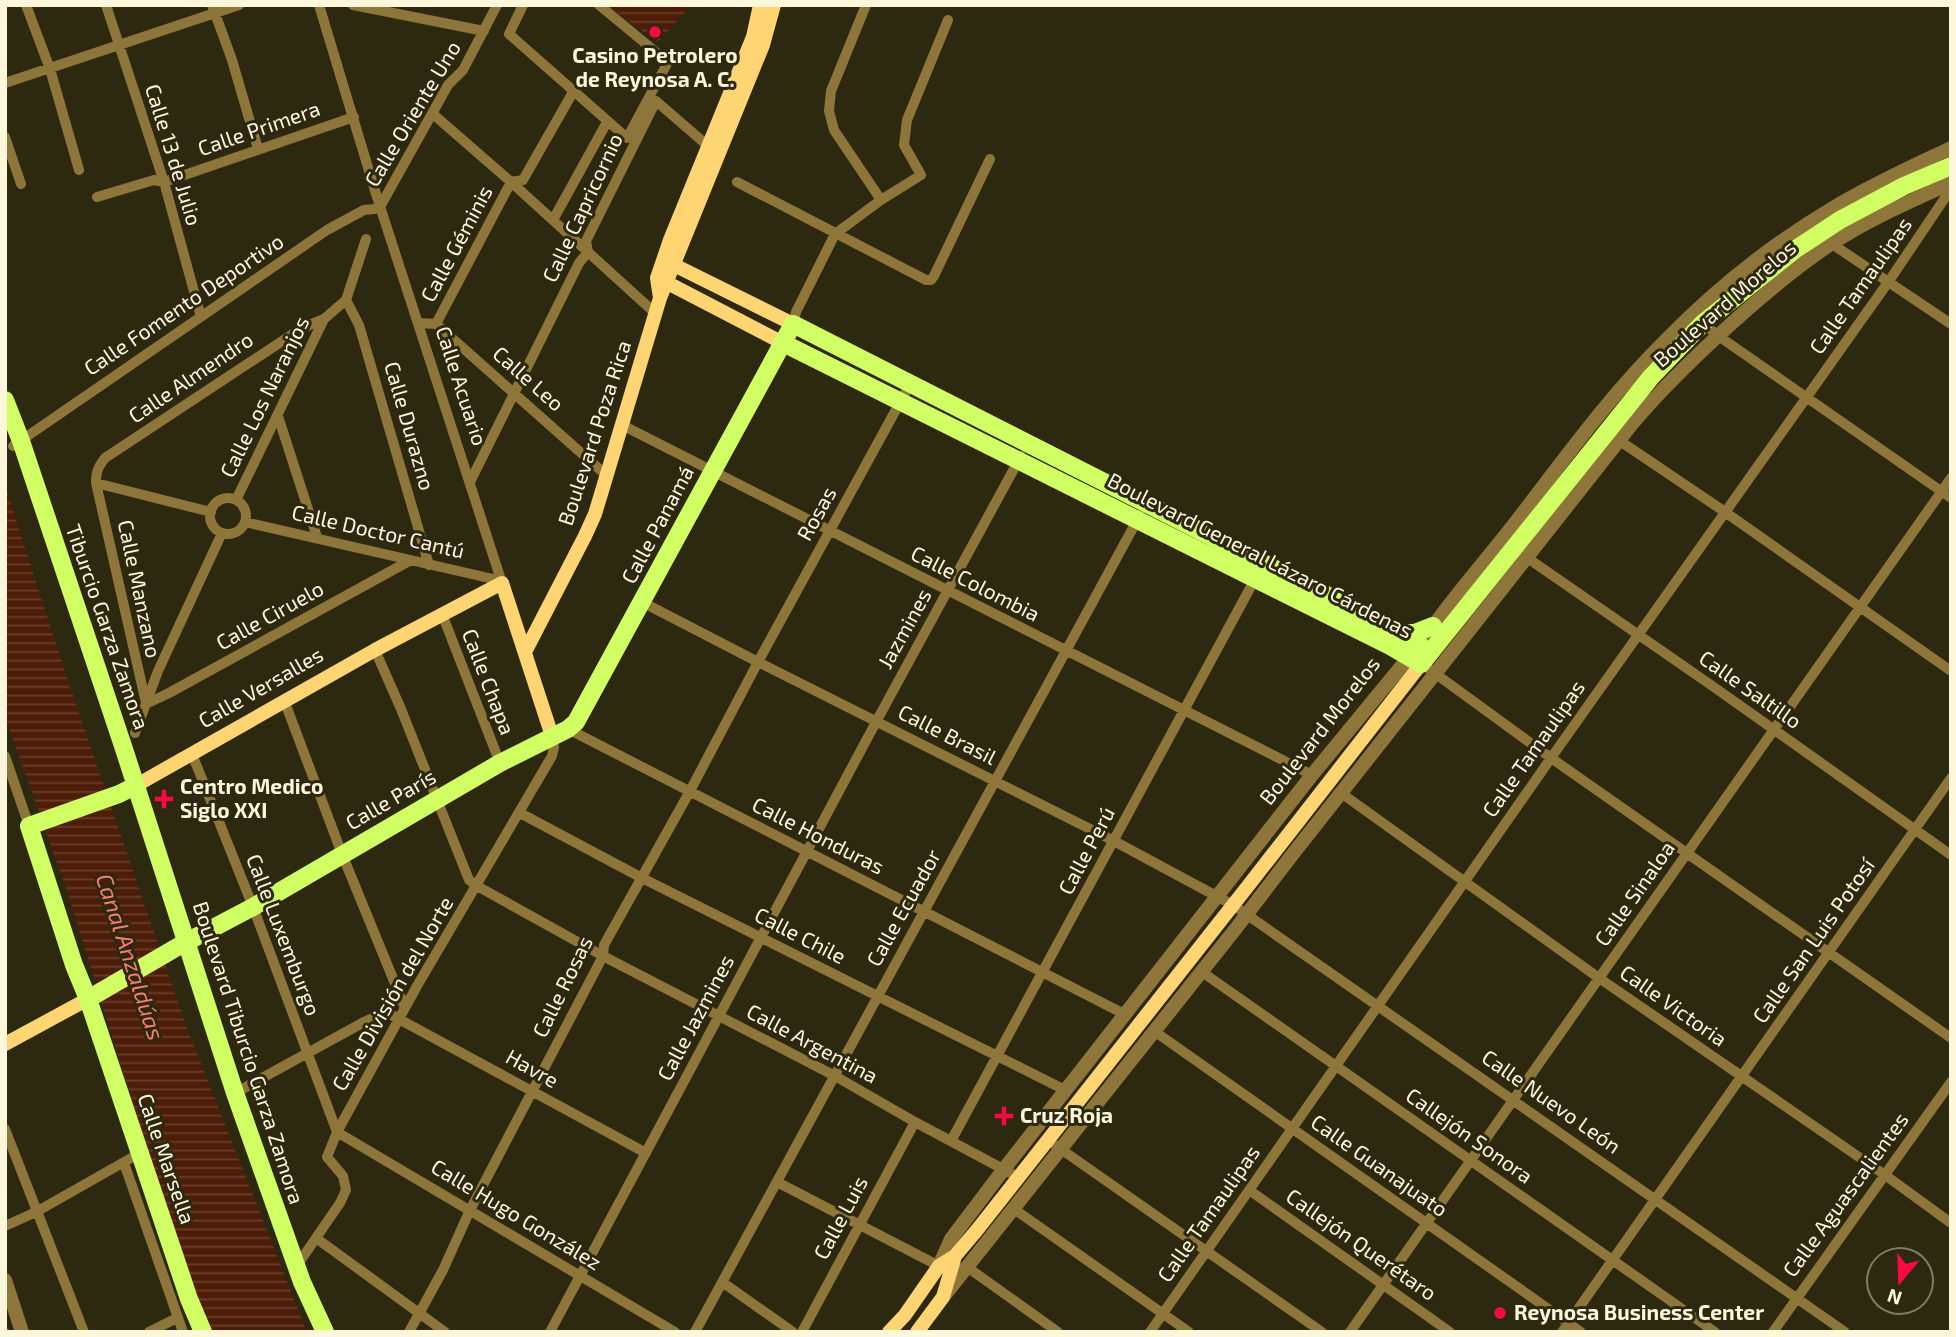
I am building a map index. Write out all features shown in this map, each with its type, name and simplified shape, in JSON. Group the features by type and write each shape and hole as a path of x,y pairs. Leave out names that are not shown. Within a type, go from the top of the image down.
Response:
{"main road":[{"name":"Boulevard Poza Rica","path":"669,262 708,146 753,37 760,5"},
{"name":"Boulevard Poza Rica","path":"525,652 594,514 660,298 662,280 763,45 774,5"},
{"name":"Boulevard Morelos","path":"889,1332 948,1264 1047,1140 1233,905 1421,660 1520,553 1525,522 1613,436 1670,346 1703,323 1769,260 1886,195 1951,166"},
{"path":"669,262 793,324"},
{"name":"Boulevard General Lázaro Cárdenas","path":"662,280 783,343 1421,660"},
{"name":"Calle Panamá","path":"560,732 576,722 582,713 793,324"},
{"name":"Boulevard General Lázaro Cárdenas","path":"793,324 1400,633 1421,660"},
{"name":"Boulevard Tiburcio Garza Zamora","path":"5,400 127,790 296,1267 325,1332"},
{"name":"Boulevard Tiburcio Garza Zamora","path":"5,425 17,443 34,483"},
{"name":"Tiburcio Garza Zamora","path":"34,483 124,749 127,790"},
{"path":"1257,580 1267,580 1294,590 1298,589 1301,583"},
{"name":"Calle Versalles","path":"34,824 127,790 374,650 502,582"},
{"name":"Calle Acuario","path":"502,582 525,652 560,732"},
{"path":"1400,633 1415,633 1433,626"},
{"name":"Calle París","path":"93,997 499,763 560,732"},
{"name":"Calle Marsella","path":"34,824 74,965 93,997 140,1153 189,1299 203,1332"},
{"path":"5,1044 93,997"},
{"name":"Boulevard Morelos","path":"921,1330 943,1297 948,1264"}],"street":[{"path":"26,5 50,69 79,170"},
{"name":"Calle 13 de Julio","path":"106,5 163,183 201,317"},
{"path":"5,83 214,9 239,5"},
{"name":"Calle Acuario","path":"319,5 502,582"},
{"path":"353,5 484,31"},
{"name":"Calle Oriente Uno","path":"381,205 448,85 463,70 496,5"},
{"path":"523,5 509,34 627,138 668,62 599,5"},
{"path":"866,5 832,87 829,111 834,130 881,200"},
{"path":"214,9 258,149"},
{"path":"793,324 796,312 835,234 921,175 904,145 907,120 948,20"},
{"path":"511,181 523,180 573,92"},
{"name":"Calle Capricornio","path":"470,482 513,391 543,338 579,263 588,252 586,241 656,101 708,146"},
{"path":"433,114 511,181 655,313"},
{"name":"Calle Primera","path":"97,197 154,180 163,183 354,117"},
{"path":"553,220 607,122"},
{"path":"5,136 22,184"},
{"name":"Boulevard Morelos","path":"943,1297 1341,793 1421,660 1433,626 1454,597 1525,522 1595,420 1670,346 1693,314 1769,260 1842,202 1951,148"},
{"path":"737,182 926,280 931,280 990,159"},
{"name":"Calle Géminis","path":"436,324 511,181"},
{"name":"Boulevard Morelos","path":"1520,553 1613,436 1717,335 1789,274 1832,244 1905,204 1951,183"},
{"name":"Calle Tamaulipas","path":"1150,1332 1951,189"},
{"name":"Calle Fomento Deportivo","path":"17,443 327,230 381,205"},
{"path":"346,300 366,239"},
{"path":"1832,244 1951,324"},
{"name":"Calle Los Naranjos","path":"236,500 324,318 346,300"},
{"name":"Calle Durazno","path":"346,300 359,325 429,565"},
{"name":"Calle Almendro","path":"96,483 96,473 105,458 302,328 324,318"},
{"path":"418,323 436,324"},
{"path":"1703,323 1946,495"},
{"name":"Calle Leo","path":"436,324 606,475"},
{"name":"Rosas","path":"758,662 910,384"},
{"path":"278,416 317,537"},
{"name":"Calle Colombia","path":"622,425 1312,775"},
{"path":"1613,436 1951,671"},
{"name":"Jazmines","path":"876,722 1028,444"},
{"name":"Calle Sinaloa","path":"1350,1332 1860,607 1946,495 1951,478"},
{"path":"96,483 211,512"},
{"name":"Calle Manzano","path":"96,483 146,703"},
{"path":"221,499 236,500 245,510 245,522 236,533 222,533 214,528 211,512 221,499"},
{"name":"Calle Ecuador","path":"695,1332 1146,504"},
{"name":"Calle Doctor Cantú","path":"245,522 502,582"},
{"path":"135,733 158,671 222,533"},
{"name":"Calle Saltillo","path":"1520,553 1951,855"},
{"name":"Calle Ciruelo","path":"146,703 169,693 411,560"},
{"name":"Calle Perú","path":"951,1141 1257,580"},
{"name":"Calle Brasil","path":"642,602 1114,841 1233,905"},
{"name":"Calle Chapa","path":"442,614 499,763"},
{"path":"374,650 401,709 469,880 477,886"},
{"path":"1421,660 1551,758 1951,1038"},
{"name":"Boulevard Morelos","path":"948,1264 951,1239 1065,1090 1312,775 1421,660"},
{"name":"Calle Rosas","path":"409,1332 603,956 604,945 690,792 758,662"},
{"path":"284,700 342,854 405,1007"},
{"name":"Calle Jazmines","path":"550,1332 876,722"},
{"name":"Calle Honduras","path":"560,732 690,792 1126,1015"},
{"name":"Calle División del Norte","path":"296,1267 346,1190 343,1176 327,1157 337,1132 405,1007 552,756 560,732"},
{"name":"Calle Luxemburgo","path":"192,754 253,907 337,1132"},
{"path":"5,756 34,824"},
{"name":"Calle San Luis Potosí","path":"1566,1327 1951,778"},
{"name":"Calle Victoria","path":"1341,793 1599,978 1951,1223"},
{"name":"Calle Chile","path":"520,813 761,938 1065,1090"},
{"name":"Calle Argentina","path":"477,886 603,956 835,1076 1017,1177"},
{"name":"Calle Nuevo León","path":"1233,905 1845,1332"},
{"name":"Callejón Sonora","path":"1202,972 1715,1332"},
{"path":"235,1094 377,1015 386,1012 399,1018"},
{"name":"Havre","path":"399,1018 646,1153"},
{"name":"Calle Guanajuato","path":"1154,1031 1427,1223 1566,1327 1581,1332"},
{"name":"Calle Aguascalientes","path":"1773,1332 1951,1082"},
{"name":"Calle Luis","path":"802,1332 915,1122"},
{"path":"5,1129 83,1332"},
{"name":"Calle Hugo González","path":"337,1132 675,1332"},
{"path":"1047,1140 1322,1332"},
{"path":"5,1226 36,1212 140,1153"},
{"path":"124,1163 183,1332"},
{"path":"777,1182 859,1225 948,1264 967,1267 1058,1332"},
{"name":"Callejón Querétaro","path":"1249,1190 1450,1332"},
{"path":"1014,1209 1189,1332"},
{"path":"316,1238 445,1332"},
{"path":"5,1280 22,1332"},
{"path":"722,1282 793,1332"},
{"path":"149,1332 177,1318"}],"water":[{"name":"Casino Petrolero de Reynosa A. C.","path":"607,5 691,5 658,42"},
{"name":"Canal Anzaldúas","path":"5,485 66,675 185,1023 307,1332 208,1332 192,1293 69,897 5,716"}],"railway":[{"path":"5,1328 7,1332"}],"place":[{"name":"Casino Petrolero de Reynosa A. C.","path":"655,32"},
{"name":"Centro Medico Siglo XXI","path":"164,799"},
{"name":"Cruz Roja","path":"1004,1116"},
{"name":"Reynosa Business Center","path":"1500,1313"}]}
